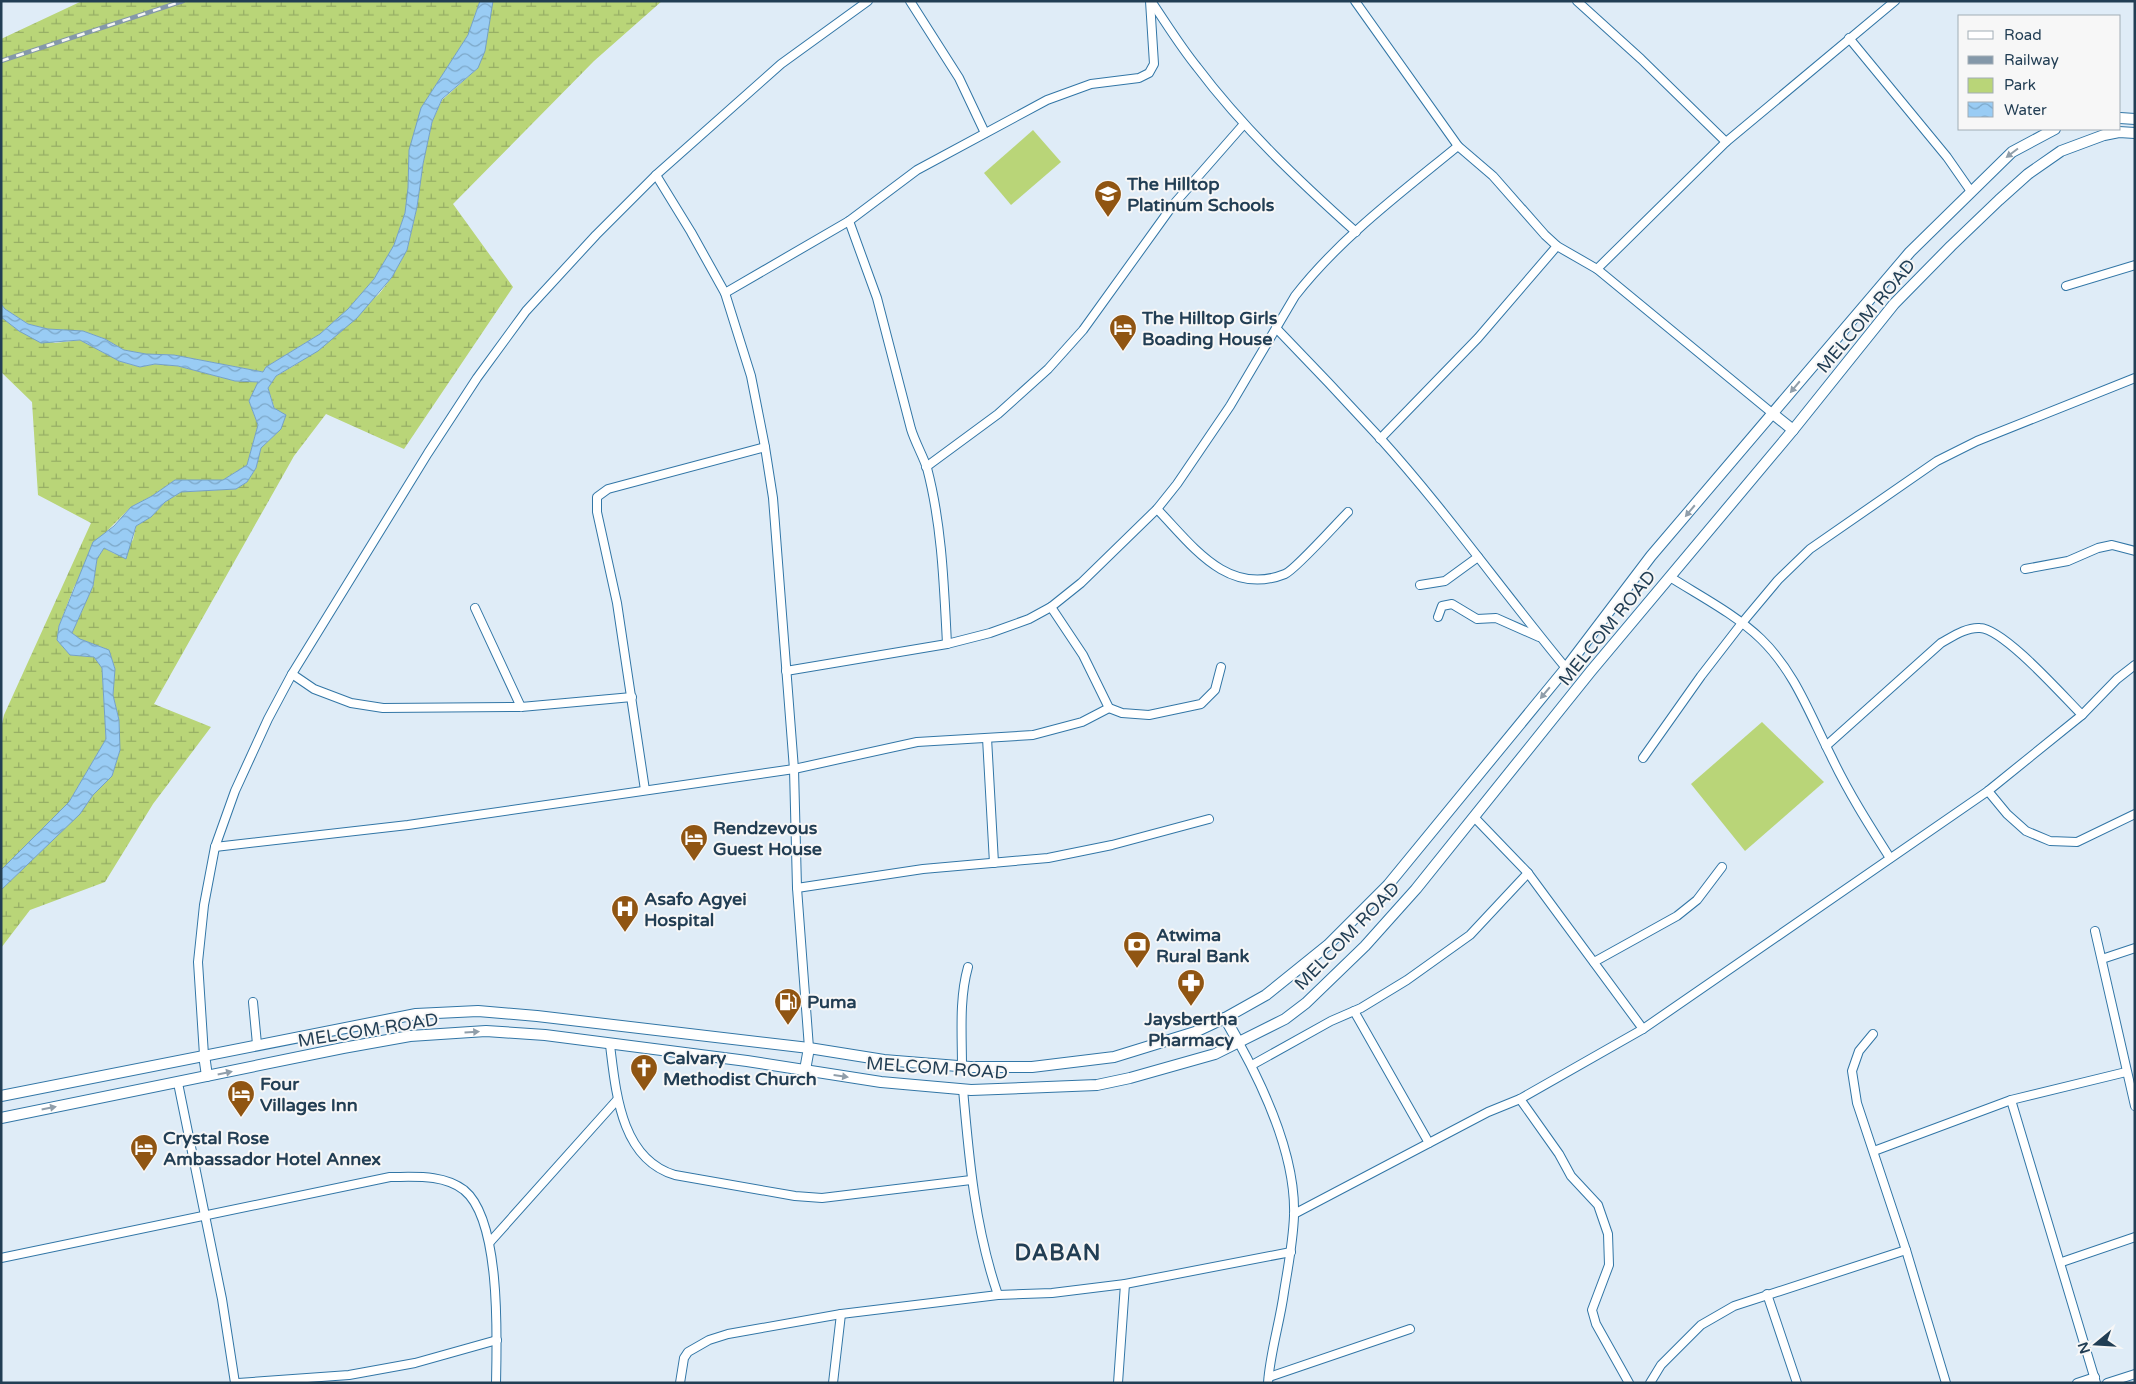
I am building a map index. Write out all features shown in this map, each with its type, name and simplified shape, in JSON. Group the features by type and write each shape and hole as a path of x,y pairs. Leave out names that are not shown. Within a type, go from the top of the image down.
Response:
{"main road":[{"path":"2121,118 2135,119"},
{"path":"1,1096 416,1014 478,1011 537,1016 809,1048 884,1060 962,1067 1032,1067 1114,1057 1195,1032 1225,1018 1266,995 1328,945 1388,885 1566,668 1651,556 1910,252 1970,190 2012,152 2053,130"},
{"name":"MELCOM ROAD","path":"1,1118 410,1036 486,1031 545,1035 881,1082 963,1089 1018,1090 1097,1085 1130,1078 1194,1061 1239,1043 1285,1019 1336,975 1416,889 1670,577 1793,430 1894,304 1999,200 2028,174 2061,151 2104,134 2119,132 2135,133"},
{"path":"1772,413 1793,430"},
{"path":"1225,1018 1239,1043"},
{"path":"805,1070 809,1048"},
{"path":"204,1055 207,1076"}],"street":[{"path":"204,1055 198,962 204,905 215,847 239,783 292,674 428,452 520,318 596,235 656,175 781,64 868,1"},
{"path":"910,1 959,78 985,133"},
{"path":"724,293 849,221 917,170 1047,100 1091,84 1140,78 1149,74 1154,64 1151,1"},
{"path":"1151,1 1196,67 1244,124 1305,186 1356,232"},
{"path":"1355,1 1458,146 1493,176 1557,246 1597,269 1772,413"},
{"path":"1577,1 1640,58 1726,142"},
{"path":"1597,269 1726,142 1894,1"},
{"path":"1849,38 1947,157 1970,190"},
{"path":"926,466 998,414 1048,369 1083,330 1173,205 1244,124"},
{"path":"786,671 947,644 990,633 1029,619 1052,607 1081,584 1157,509 1201,451 1307,281 1356,232 1458,146"},
{"path":"656,175 692,232 724,293 751,376 765,446 773,498 794,769 797,888 809,1048"},
{"path":"849,221 877,298 918,450 926,466 943,575 947,644"},
{"path":"1380,439 1478,338 1557,246"},
{"path":"2066,286 2135,265"},
{"path":"1276,328 1380,439 1478,557 1566,668"},
{"path":"1643,758 1701,676 1742,623 1778,580 1810,549 1937,461 1977,441 2135,378"},
{"path":"645,790 617,604 597,512 597,497 608,488 765,446"},
{"path":"1157,509 1212,565 1233,577 1258,579 1286,573 1348,512"},
{"path":"2026,570 2068,561 2112,544 2135,551"},
{"path":"1420,585 1445,581 1478,557"},
{"path":"1670,577 1742,623 1761,639 1784,665 1806,703 1853,800 1890,858"},
{"path":"1438,617 1442,606 1452,604 1477,619 1496,618 1541,638"},
{"path":"1052,607 1083,655 1109,708 1122,713 1149,715 1201,704 1215,690 1221,667"},
{"path":"475,608 521,707"},
{"path":"1826,746 1940,643 1961,632 1981,628 2003,637 2082,715"},
{"path":"1294,1214 1488,1112 1520,1099 1643,1029 1988,791 2082,715 2135,665"},
{"path":"292,674 314,689 351,703 383,708 521,707 632,697"},
{"path":"215,847 408,825 794,769 909,743 1033,735 1082,722 1109,708"},
{"path":"987,738 994,863"},
{"path":"1988,791 2007,814 2026,831 2050,841 2077,842 2135,814"},
{"path":"1474,817 1528,873 1643,1029"},
{"path":"797,888 923,869 1025,862 1080,852 1209,819"},
{"path":"1594,962 1678,916 1697,900 1722,867"},
{"path":"1252,1065 1332,1020 1354,1011 1407,980 1470,935 1528,873"},
{"path":"2095,931 2135,1106"},
{"path":"2102,959 2135,948"},
{"path":"962,1067 962,1001 964,981 968,967"},
{"path":"253,1002 257,1044"},
{"path":"1354,1011 1429,1143"},
{"path":"1873,1034 1859,1051 1852,1071 1857,1103 1906,1250 1946,1383"},
{"path":"1239,1043 1252,1065 1279,1131 1289,1175 1294,1214 1291,1252 1268,1380 1410,1329"},
{"path":"610,1045 617,1100 632,1140 646,1159 659,1170 675,1175 795,1196 822,1198 971,1180"},
{"path":"1874,1151 2011,1100 2126,1072"},
{"path":"178,1083 222,1300 236,1383 349,1379 497,1340"},
{"path":"963,1089 971,1180 987,1263 998,1295"},
{"path":"1520,1099 1559,1154 1572,1176 1598,1204 1608,1234 1608,1265 1592,1310 1596,1324 1629,1383"},
{"path":"490,1242 617,1100"},
{"path":"2011,1100 2062,1262 2096,1380 2077,1383"},
{"path":"1,1258 390,1177 434,1178 463,1190 474,1200 485,1224 490,1242 497,1340 496,1383"},
{"path":"2062,1262 2135,1237"},
{"path":"1650,1383 1661,1365 1701,1325 1734,1306 1906,1250"},
{"path":"680,1383 684,1358 688,1352 709,1340 728,1334 842,1314 998,1295 1052,1293 1125,1284 1291,1252"},
{"path":"1118,1383 1125,1284"},
{"path":"1767,1294 1798,1383"},
{"path":"833,1383 842,1314"},
{"path":"2107,1383 2135,1374"}],"green space":[{"path":"82,1 480,1 468,35 421,108 405,213 394,245 374,279 348,309 320,334 266,367 263,372 174,355 146,354 124,350 105,339 83,331 48,329 28,324 5,309 1,304 1,39"},
{"path":"493,1 662,1 594,61 453,204 513,287 404,449 326,414 294,456 154,704 211,727 153,804 105,882 30,910 1,948 1,890 79,814 93,795 112,776 120,750 119,720 113,695 115,669 109,650 80,639 72,633 93,586 97,559 104,548 115,554 133,540 136,526 151,517 165,502 181,492 236,489 247,482 256,468 261,448 281,429 268,388 276,376 297,364 379,294 392,277 407,250 417,207 423,164 432,122 442,100 478,68"},
{"path":"1033,130 1061,162 1011,205 984,173"},
{"path":"1,317 19,331 55,343 80,340 119,361 140,367 155,364 178,366 235,381 258,382 249,401 258,425 247,465 223,480 175,480 152,496 131,507 104,534 74,587 59,626 57,640 70,655 94,657 102,668 106,739 69,802 1,870 1,728 4,715 91,523 38,495 32,402 1,372"},
{"path":"1762,722 1824,782 1745,851 1691,784"}],"water":[{"path":"480,1 493,1 485,51 478,68 442,99 432,122 423,164 417,207 407,250 392,277 357,318 318,351 276,376 268,388 274,408 286,415 281,429 261,448 256,468 247,482 236,489 181,492 165,502 151,517 136,526 126,559 104,548 97,559 93,586 72,633 80,639 109,650 115,669 113,695 119,720 120,750 112,776 93,795 80,814 1,890 1,870 69,802 106,739 102,668 94,657 70,655 57,640 59,626 93,542 114,526 131,507 152,496 175,480 223,480 247,465 258,425 249,401 258,382 235,381 178,366 155,364 140,367 119,361 80,340 41,343 19,331 1,317 1,304 5,309 28,324 48,329 83,331 105,339 124,350 146,354 174,355 263,372 266,367 320,334 348,309 374,279 394,245 405,213 409,150 421,108 468,35"}],"railway":[{"path":"1,61 183,1"}],"place":[{"name":"The Hilltop Platinum Schools","path":"1108,218"},
{"name":"The Hilltop Girls Boading House","path":"1123,352"},
{"name":"Rendzevous Guest House","path":"694,862"},
{"name":"Asafo Agyei Hospital","path":"625,933"},
{"name":"Atwima Rural Bank","path":"1137,969"},
{"name":"Jaysbertha Pharmacy","path":"1191,1007"},
{"name":"Puma","path":"788,1026"},
{"name":"Calvary Methodist Church","path":"644,1092"},
{"name":"Four Villages Inn","path":"241,1118"},
{"name":"Crystal Rose Ambassador Hotel Annex","path":"144,1172"}],"district":[{"name":"DABAN","path":"1058,1253"}]}
